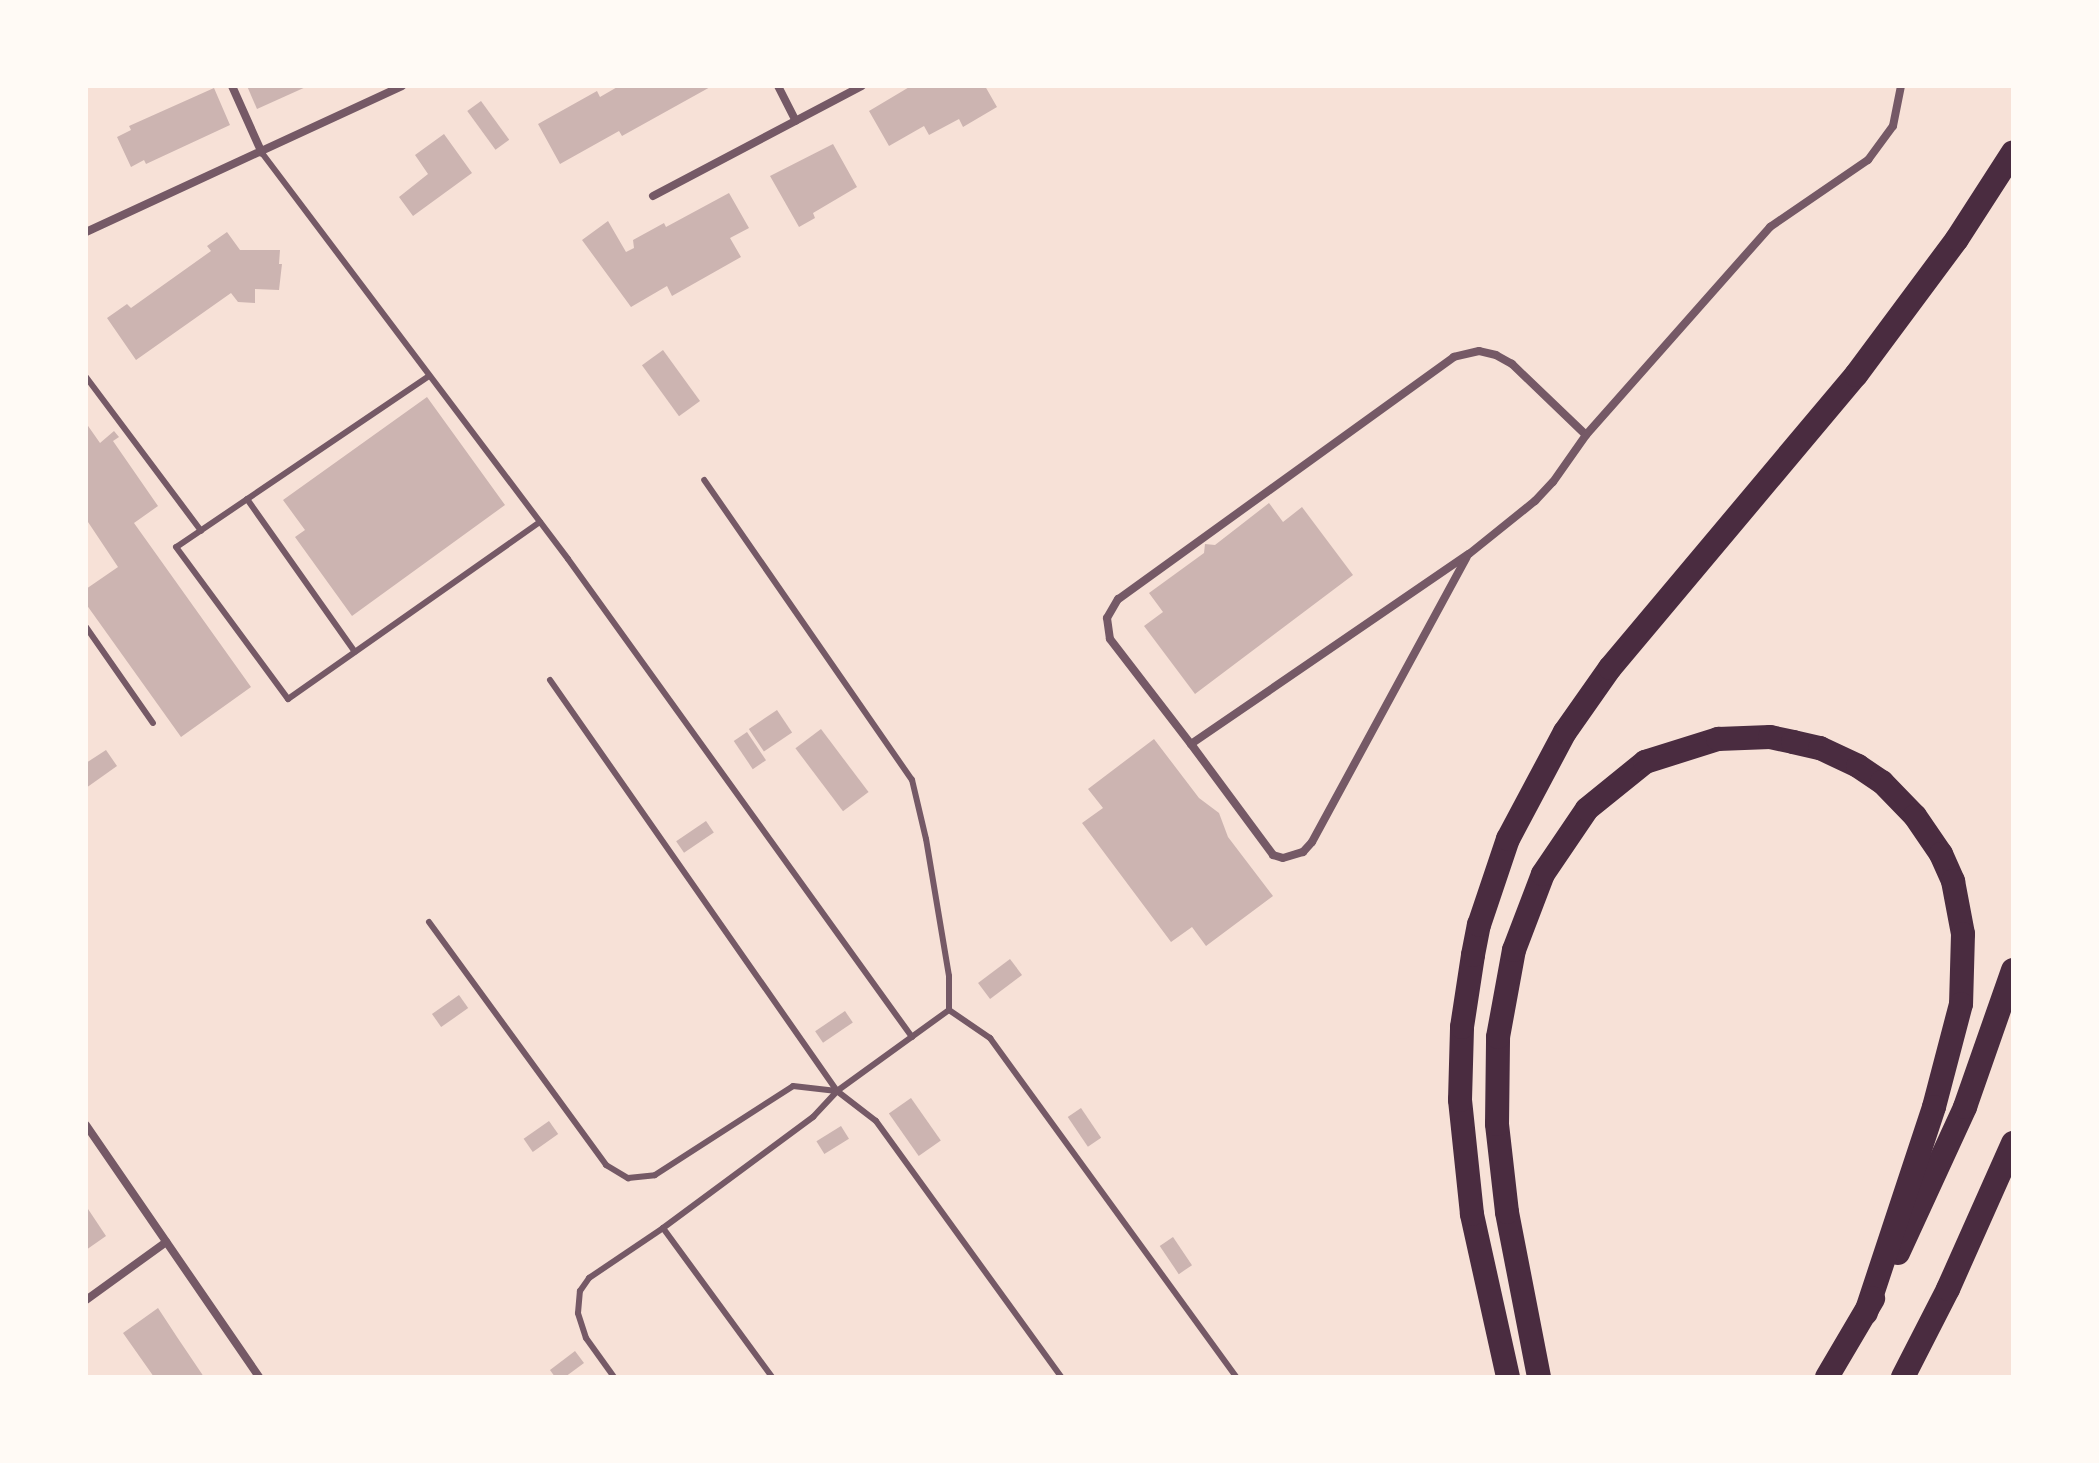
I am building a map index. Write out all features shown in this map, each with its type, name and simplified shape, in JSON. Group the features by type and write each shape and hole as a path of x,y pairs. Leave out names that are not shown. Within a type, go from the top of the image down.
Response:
{"highway":[{"path":"1508,1377 1481,1261 1465,1173 1460,1087 1462,1027 1473,955 1479,925 1508,839 1565,732 1610,668 1856,375 1957,239 2013,152"},
{"path":"1539,1377 1507,1212 1497,1124 1498,1037 1514,950 1543,874 1587,809 1605,791 1645,762 1718,739 1770,737 1820,748 1858,766 1882,782 1915,816 1941,854 1953,881 1965,960 1961,1004 1934,1107 1866,1313"},
{"path":"1827,1377 1866,1313 1928,1194 1981,1066 2013,970"},
{"path":"1903,1377 1948,1289 2013,1143"}],"street":[{"path":"232,86 262,153"},
{"path":"86,232 402,86"},
{"path":"778,86 796,121"},
{"path":"653,196 862,86"},
{"path":"1191,744 1469,554 1535,501 1570,461 1586,435 1770,227 1868,160 1893,126 1901,86"},
{"path":"1469,554 1312,842 1303,852 1283,858 1273,855 1110,639 1107,618 1118,599 1454,357 1466,352 1496,355 1512,364 1586,435"},
{"path":"86,1125 259,1377"},
{"path":"86,1300 166,1242"}],"lane":[{"path":"262,153 540,522 912,1037"},
{"path":"429,376 176,547 288,699 540,522"},
{"path":"86,377 201,531"},
{"path":"704,480 912,780 926,839 949,976 949,1010"},
{"path":"247,499 355,652"},
{"path":"86,627 153,723"},
{"path":"550,680 837,1091 876,1121 1061,1377"},
{"path":"429,922 606,1165 628,1178 655,1175 793,1086 837,1091"},
{"path":"614,1377 586,1338 578,1313 580,1291 589,1278 663,1228 813,1117 837,1091 949,1010"},
{"path":"949,1010 990,1038 1236,1377"},
{"path":"663,1228 772,1377"}],"building":[{"path":"247,86 308,86 257,109"},
{"path":"619,86 712,86 622,136 619,131 560,164 538,124 597,91 600,97"},
{"path":"911,86 985,86 997,107 963,127 959,119 929,135 924,126 889,146 869,111"},
{"path":"214,88 230,125 146,164 144,160 131,167 117,137 131,130 129,126"},
{"path":"481,101 509,140 495,150 467,111"},
{"path":"444,134 472,173 413,216 399,197 428,174 415,155"},
{"path":"833,144 857,187 813,213 815,218 799,227 770,176"},
{"path":"729,193 749,228 730,238 741,257 672,296 667,286 631,307 582,240 608,221 626,252 634,248 633,240 664,223 666,227"},
{"path":"227,232 240,250 280,250 279,290 255,289 255,303 238,302 231,293 136,360 107,318 127,304 131,308 211,251 207,246"},
{"path":"663,350 700,401 679,416 642,365"},
{"path":"427,397 505,505 352,616 295,537 305,530 283,500"},
{"path":"86,423 100,443 114,431 119,437 113,441 158,506 134,523 251,687 181,737 86,604 86,589 118,567 86,519"},
{"path":"1269,503 1283,522 1302,507 1353,575 1195,694 1144,626 1163,612 1149,593 1204,553 1205,544 1215,545"},
{"path":"777,710 792,732 764,751 749,729"},
{"path":"821,729 869,792 843,811 795,748"},
{"path":"747,732 766,760 753,769 734,741"},
{"path":"1154,739 1199,798 1219,813 1228,837 1273,896 1206,946 1192,927 1171,942 1082,823 1103,808 1088,789"},
{"path":"106,750 117,766 86,788 86,763"},
{"path":"706,821 714,833 684,853 676,841"},
{"path":"1010,959 1022,975 990,999 978,983"},
{"path":"459,995 468,1008 441,1027 432,1014"},
{"path":"845,1011 853,1023 823,1043 815,1031"},
{"path":"911,1098 941,1141 919,1156 889,1113"},
{"path":"1081,1108 1101,1138 1088,1147 1068,1117"},
{"path":"549,1121 558,1134 533,1152 524,1139"},
{"path":"841,1126 849,1139 824,1154 816,1141"},
{"path":"86,1206 106,1236 86,1250"},
{"path":"1173,1237 1192,1265 1179,1274 1160,1246"},
{"path":"158,1308 204,1377 154,1377 123,1333"},
{"path":"575,1351 584,1363 565,1377 555,1377 550,1370"}]}
